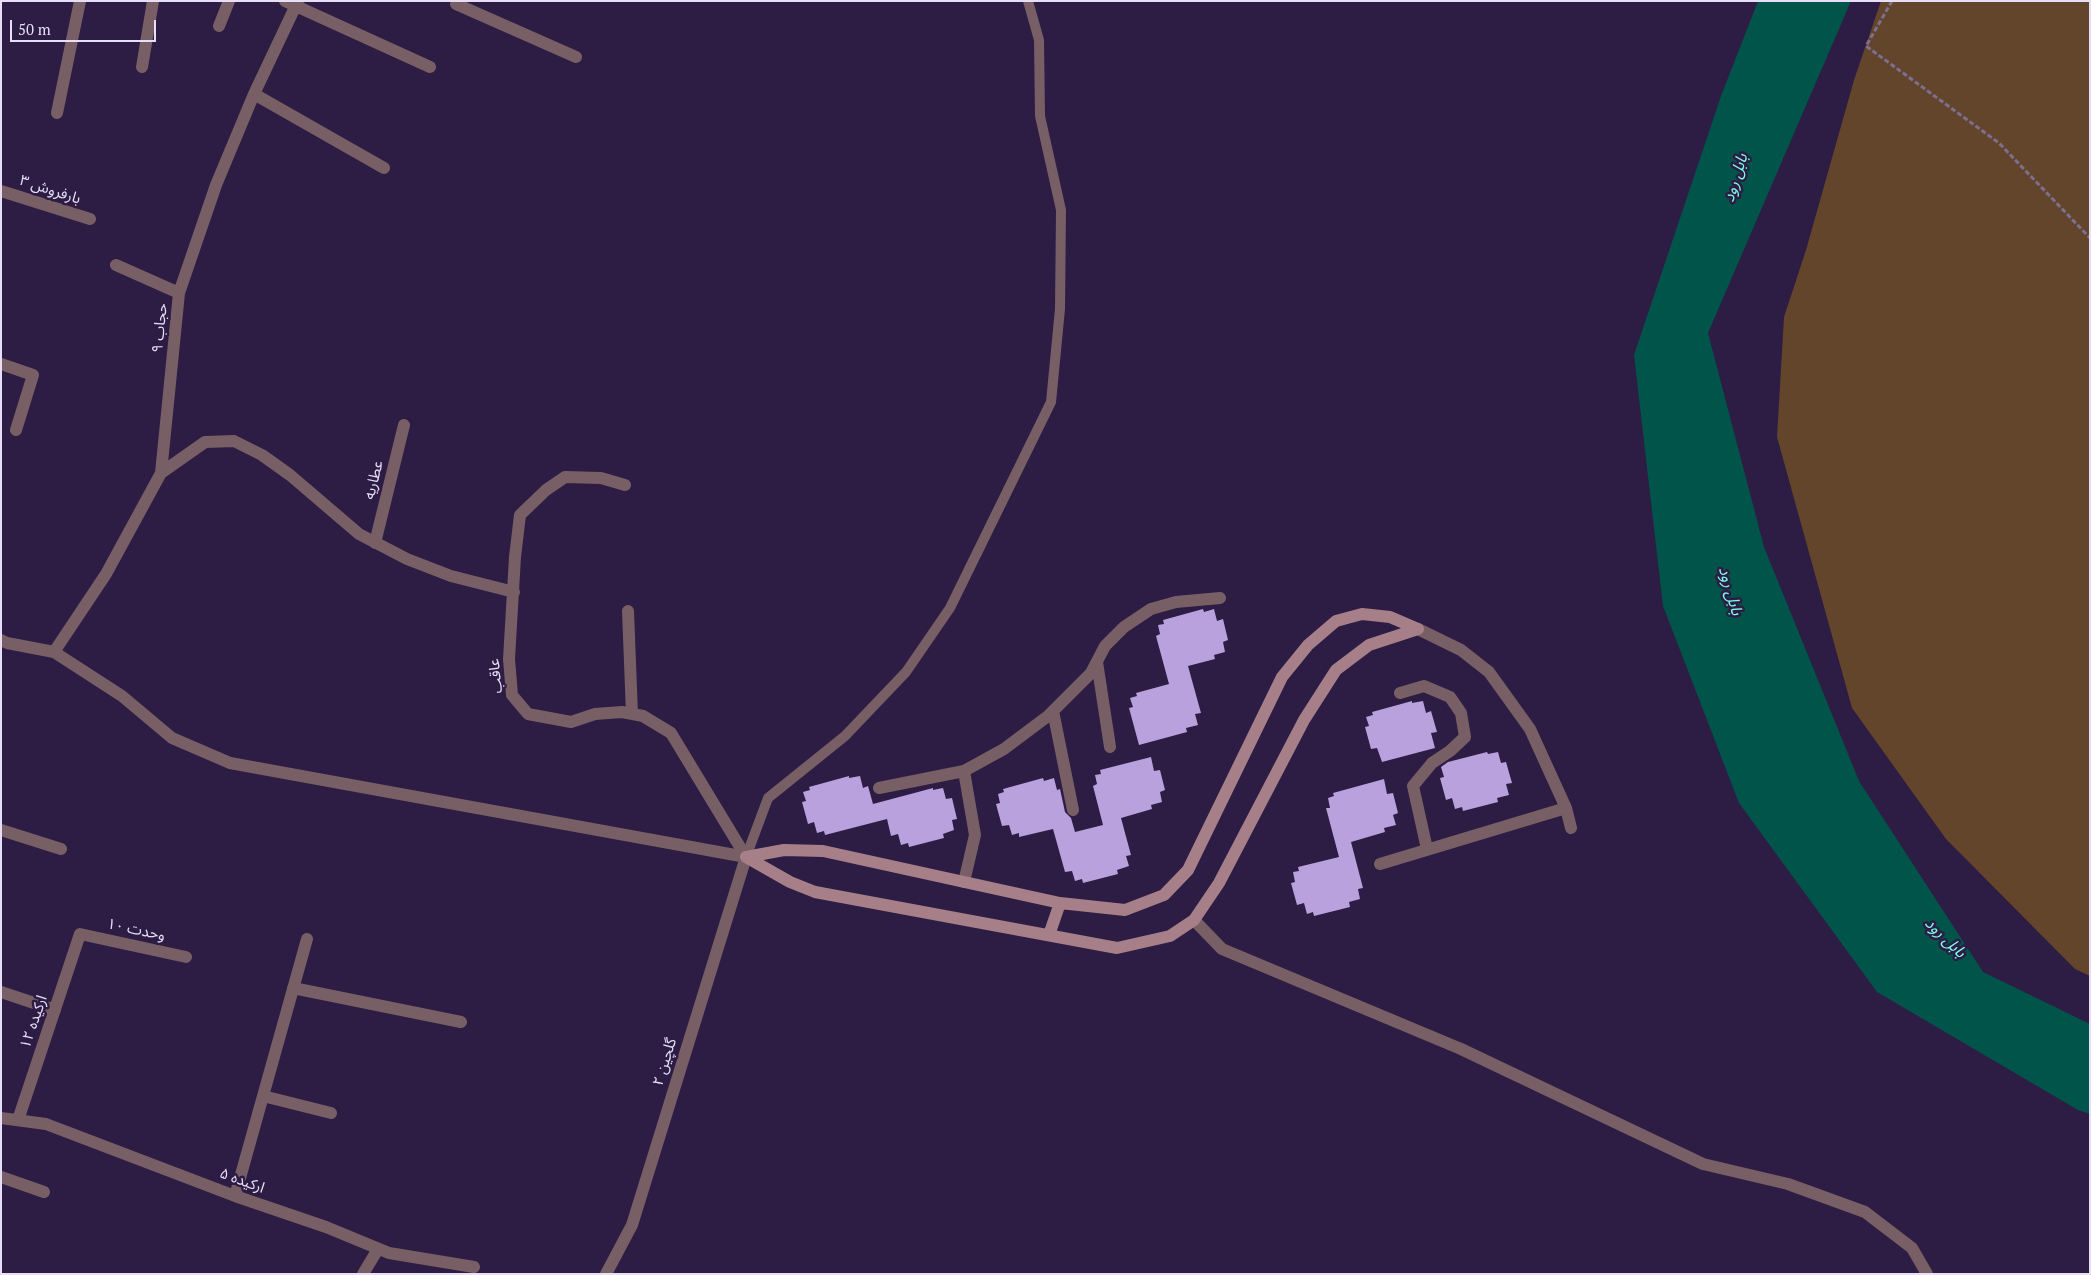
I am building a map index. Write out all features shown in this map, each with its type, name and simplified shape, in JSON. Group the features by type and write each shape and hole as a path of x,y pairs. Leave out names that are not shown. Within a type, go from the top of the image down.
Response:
{"street":[{"path":"142,67 153,1"},
{"path":"219,26 229,1"},
{"path":"458,1 456,4 576,57"},
{"path":"57,113 78,2"},
{"path":"293,3 430,67"},
{"name":"حجاب ۹","path":"54,652 106,574 161,473 180,293 216,185 293,3"},
{"path":"254,94 384,168"},
{"name":"بارفروش ۳","path":"1,191 90,219"},
{"path":"116,264 180,293"},
{"path":"1,364 33,375 16,430"},
{"name":"عطاریه","path":"375,543 404,426"},
{"path":"161,473 205,442 234,441 262,456 290,475 359,534 375,543 407,560 451,576 514,592"},
{"name":"عاقب","path":"625,485 601,478 565,477 546,490 520,515 515,557 509,659 512,695 528,714 570,722 595,714 622,712 643,716 672,734 746,857"},
{"path":"879,788 964,771 1004,749 1053,711 1091,673 1105,646 1124,627 1151,609 1176,602 1220,598"},
{"path":"628,611 632,714"},
{"path":"746,857 784,850 823,851 1060,903 1125,910 1164,895 1188,870 1282,677 1308,645 1336,621 1362,614 1390,617 1461,650 1488,672 1530,729 1566,808 1571,828"},
{"path":"1,640 7,643 54,652 122,696 172,738 230,763 746,857 790,882 815,892 1117,948 1170,936 1194,920 1220,883 1304,720 1336,670 1369,645 1418,630"},
{"path":"1097,662 1110,747"},
{"path":"1400,693 1424,686 1450,697 1461,714 1466,737 1432,763 1413,786 1427,849"},
{"path":"1053,711 1073,810"},
{"path":"964,771 975,835 964,882"},
{"path":"1380,864 1566,808"},
{"path":"1,830 60,849"},
{"name":"گلچین ۲","path":"606,1274 632,1225 746,857"},
{"path":"1049,935 1060,903"},
{"path":"1194,920 1222,949 1461,1049 1704,1164 1788,1184 1865,1212 1912,1248 1927,1274"},
{"name":"وحدت ۱۰","path":"80,934 186,957"},
{"name":"ارکیده ۱۲","path":"18,1120 80,934"},
{"path":"234,1196 307,939"},
{"path":"293,988 462,1022"},
{"path":"1,992 55,1010"},
{"path":"263,1096 331,1113"},
{"name":"ارکیده ۵","path":"1,1118 46,1124 234,1196 326,1227 389,1253 474,1267"},
{"path":"1,1177 44,1192"},
{"path":"363,1274 378,1249"}],"lane":[{"path":"746,857 768,798 852,729 906,672 950,608 1051,402 1060,309 1061,210 1040,116 1039,40 1028,1"}],"path":[{"path":"1892,1 1866,46 1999,143 2090,238"}],"shaded area":[{"path":"1881,1 2090,1 2090,976 2075,969 1946,839 1852,708 1777,437 1784,317 1806,250 1854,80"}],"water":[{"name":"بابل رود","path":"1758,1 1851,1 1708,333 1764,547 1859,781 1983,972 2090,1024 2090,1114 2078,1110 1877,992 1739,803 1663,606 1634,355 1721,96"}],"building":[{"path":"1203,609 1204,612 1214,609 1217,621 1223,619 1228,640 1223,642 1225,652 1214,655 1215,659 1188,666 1201,713 1195,714 1198,725 1186,728 1187,732 1139,745 1129,708 1133,707 1130,698 1137,696 1136,693 1169,684 1156,636 1160,634 1158,625 1164,624 1163,620"},
{"path":"1412,701 1412,703 1423,701 1426,713 1431,711 1437,732 1431,733 1435,748 1382,762 1377,748 1371,749 1365,727 1369,726 1366,717 1373,715 1372,712"},
{"path":"1487,752 1488,754 1498,752 1501,763 1506,762 1512,783 1506,784 1509,795 1497,798 1498,802 1463,811 1462,807 1455,809 1452,798 1446,800 1440,778 1444,777 1441,767 1448,762"},
{"path":"1151,757 1154,771 1160,770 1165,790 1160,792 1162,802 1151,805 1152,809 1121,818 1131,855 1126,856 1129,866 1117,870 1118,874 1083,883 1082,879 1075,881 1072,871 1065,872 1053,829 1019,837 1019,833 1012,835 1009,825 1002,826 996,804 1000,803 998,794 1004,792 1003,789 1043,778 1044,781 1054,778 1057,790 1060,789 1065,812 1071,818 1075,832 1103,825 1093,786 1097,784 1095,775 1101,774 1100,770"},
{"path":"849,776 849,778 860,776 863,788 868,786 873,804 933,788 933,790 943,788 946,799 952,798 957,819 952,820 954,830 943,834 944,838 909,847 908,843 901,845 898,834 891,836 887,819 825,835 824,831 817,833 814,822 808,824 802,802 806,801 803,792 810,790 809,787"},
{"path":"1384,779 1387,794 1393,793 1398,813 1393,815 1396,825 1384,828 1385,832 1351,842 1363,888 1358,889 1360,899 1349,902 1350,907 1314,916 1313,912 1307,914 1304,903 1297,905 1291,883 1295,882 1293,872 1299,871 1298,867 1339,857 1326,808 1330,808 1328,798 1334,796 1333,793"}]}
